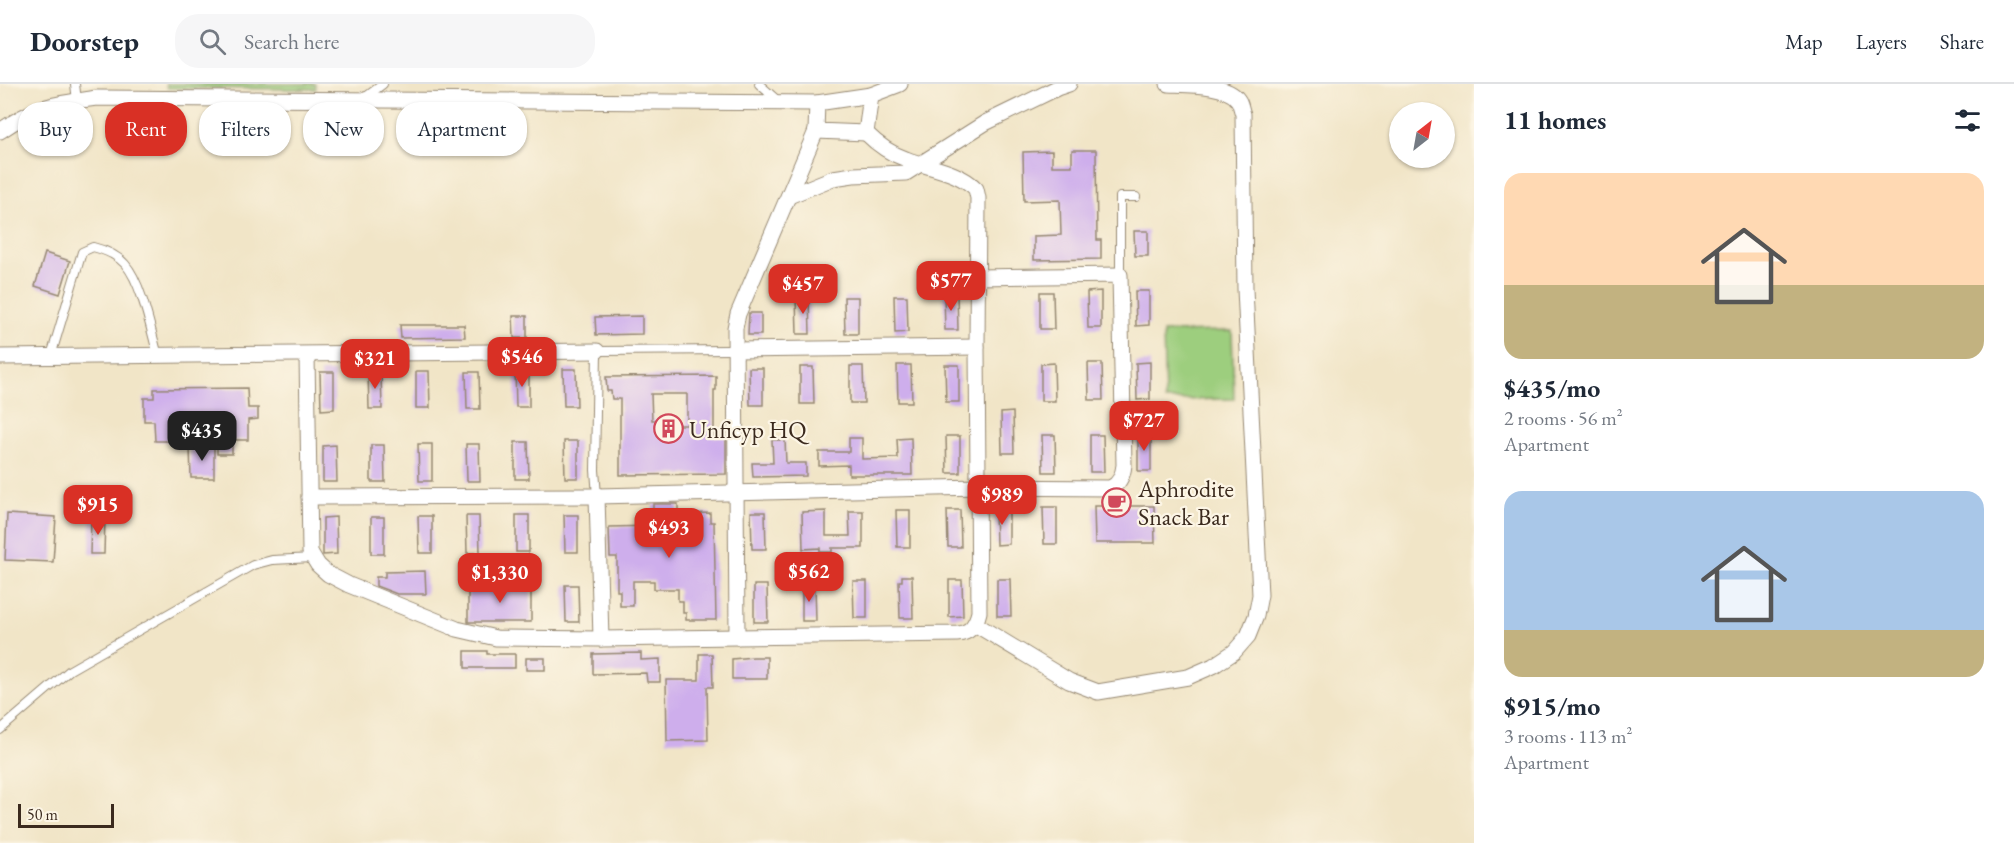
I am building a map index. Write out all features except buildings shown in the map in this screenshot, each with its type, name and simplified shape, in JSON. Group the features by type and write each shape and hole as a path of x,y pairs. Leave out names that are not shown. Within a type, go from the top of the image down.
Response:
{"street":[{"path":"0,131 25,114 39,108 77,100 118,98 817,103 871,95 900,84"},
{"path":"789,196 833,178 906,173 985,123 1069,84"},
{"path":"975,624 1069,681 1098,692 1188,677 1214,666 1234,652 1248,636 1256,616 1260,595 1245,289 1243,114 1238,99 1228,90 1218,86 1168,84"},
{"path":"869,136 871,95"},
{"path":"737,637 735,328 738,314 816,131 817,103"},
{"path":"306,355 309,543 313,558 328,574 349,585 457,629 496,638 601,639 968,632 975,624 979,612 978,198 976,189 962,178 903,159 869,136 816,131"},
{"path":"309,497 736,494 978,487 1110,488 1122,477 1124,465 1120,275 978,277"},
{"path":"734,350 977,347"},
{"path":"0,357 597,351"},
{"path":"597,496 601,639"}],"lane":[{"path":"75,84 77,100"},
{"path":"362,101 383,84"},
{"path":"759,84 778,102"},
{"path":"1120,275 1120,197 1136,197"},
{"path":"51,357 82,252 93,246 116,256 131,272 158,356"},
{"path":"597,496 595,470 597,351 734,350"},
{"path":"0,730 70,670 253,565 272,560 313,558"}],"green space":[{"path":"166,84 315,84 316,89 167,88"},
{"path":"1232,331 1234,399 1165,400 1163,332"}],"place":[{"name":"Unficyp HQ","path":"668,429"},
{"name":"Aphrodite Snack Bar","path":"1117,502"}]}
